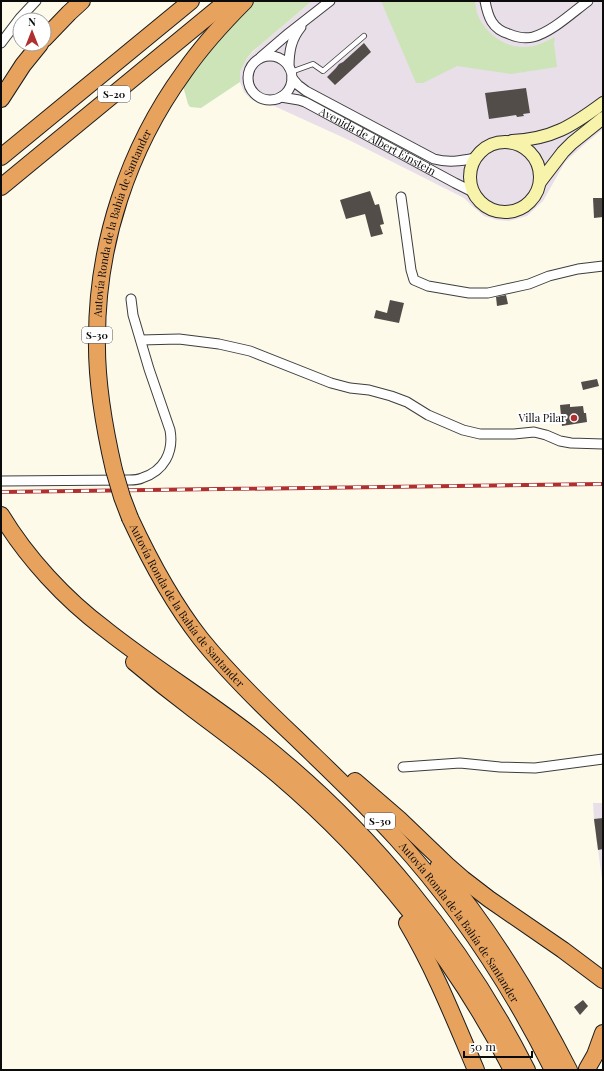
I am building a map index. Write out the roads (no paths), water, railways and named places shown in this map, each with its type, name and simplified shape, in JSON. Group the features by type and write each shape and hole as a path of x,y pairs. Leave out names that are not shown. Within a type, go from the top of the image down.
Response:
{"highway":[{"path":"52,31 82,1"},
{"name":"S-20","path":"1,157 191,1"},
{"name":"S-20","path":"1,187 227,1"},
{"name":"Autovía Ronda de la Bahía de Santander","path":"245,1 220,26 184,71 165,101 149,128 133,164 112,223 102,269 97,315 97,339 99,384 102,408 105,430 114,470 130,518 151,561 174,601 201,639 247,691 348,788 396,838 431,879 499,974 527,1020 553,1070"},
{"path":"1,99 23,65 34,52"},
{"name":"Autovía Ronda de la Bahía de Santander","path":"2,516 23,546 53,582 86,614 274,752 358,831 405,884 447,938 490,1003 527,1070"},
{"path":"23,546 41,573 77,614 158,682 239,743 279,776 311,804 355,848 406,907 438,950 484,1020 512,1070"},
{"path":"201,639 363,789 424,852 486,928 532,1000 569,1070"},
{"path":"363,789 399,819 463,879 603,980"},
{"path":"355,848 390,896 416,938 447,1001 476,1070"},
{"path":"586,1069 595,1055 603,1033"},
{"path":"586,1069 603,1060"}],"main road":[{"path":"507,141 516,143 532,154 538,163 540,172 538,191 533,198 523,208 507,212 489,208 480,202 473,192 470,176 471,167 475,158 482,150 498,142 507,141 525,140 554,133 576,123 603,103"},
{"path":"540,182 563,152 603,118"}],"street":[{"path":"1,43 20,18 36,1"},
{"path":"307,20 298,31 291,45 289,53 290,86 287,92 281,97 271,100 259,97 251,89 249,83 248,78 251,67 289,33 330,1"},
{"path":"485,1 487,14 493,25 502,32 518,37 533,37 548,31 588,1"},
{"path":"259,59 270,56 276,57 285,62 290,72"},
{"name":"Avenida de Albert Einstein","path":"290,72 298,85 306,91 434,159 452,162 475,158"},
{"name":"Avenida de Albert Einstein","path":"281,97 305,102 473,192"},
{"path":"401,197 411,270 414,280 428,286 469,293 488,293 529,284 549,276 578,269 603,266"},
{"path":"1,481 141,479 160,468 166,460 170,452 172,438 133,315 131,299"},
{"path":"141,340 178,339 219,344 250,351 331,383 350,388 369,390 391,396 406,402 428,415 463,430 480,434 514,434 534,432 560,441 571,443 603,444"},
{"path":"403,767 460,763 500,767 535,768 603,759"}],"lane":[{"path":"290,72 313,64 323,71 364,36"}],"railway":[{"path":"1,492 603,484"}],"place":[{"name":"Villa Pilar","path":"574,418"}]}
